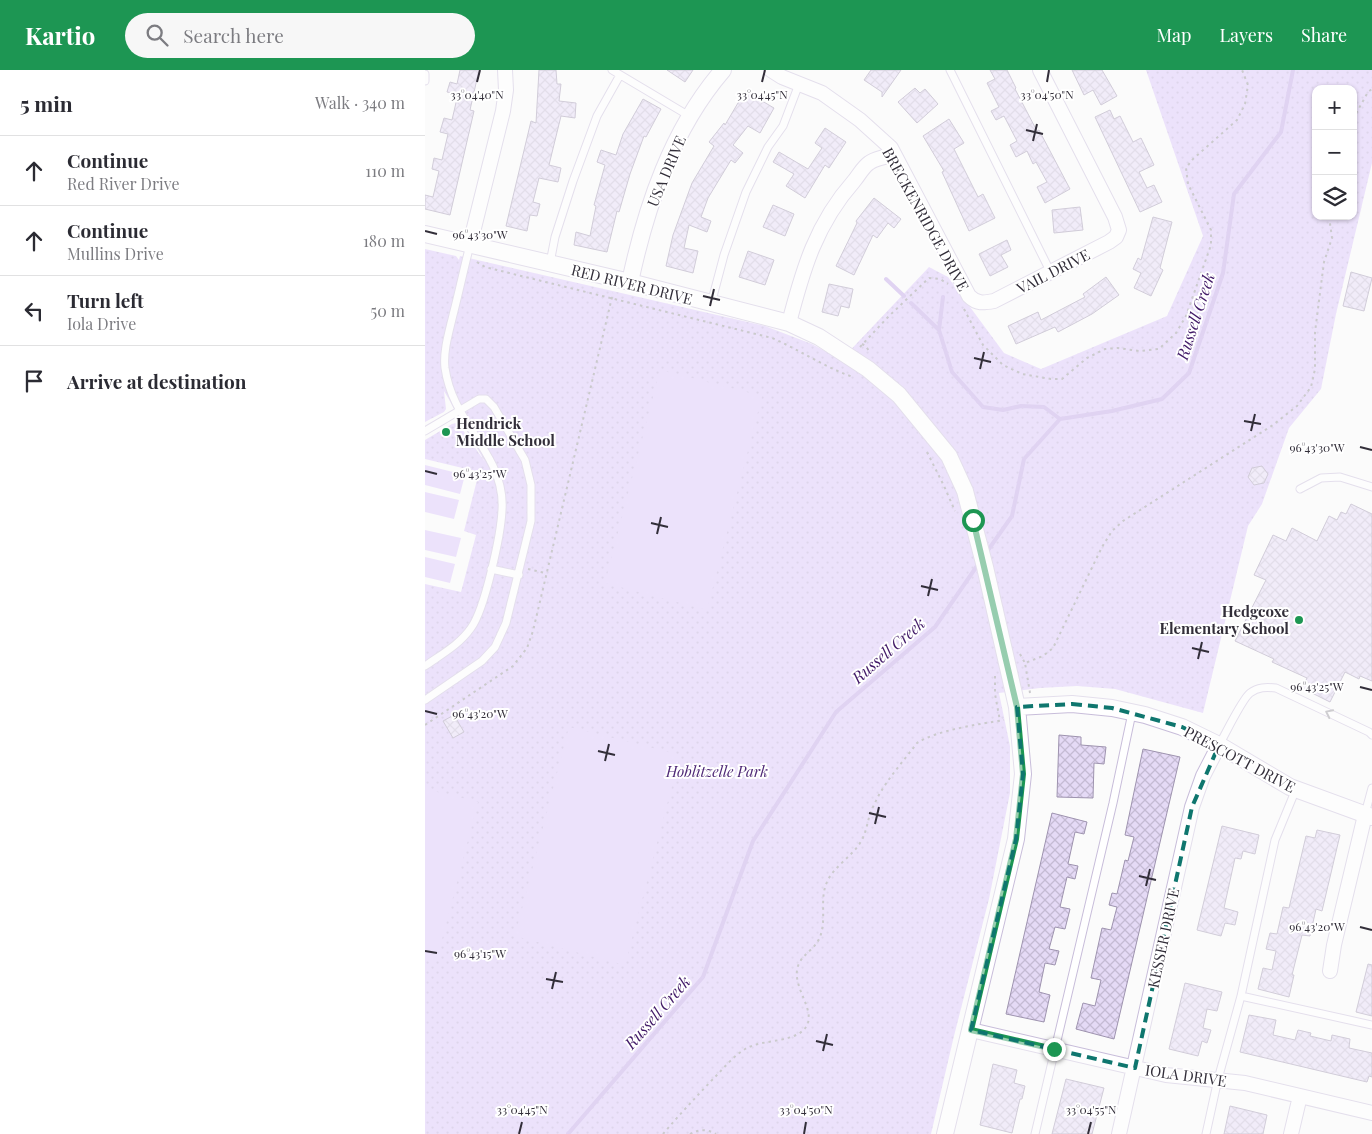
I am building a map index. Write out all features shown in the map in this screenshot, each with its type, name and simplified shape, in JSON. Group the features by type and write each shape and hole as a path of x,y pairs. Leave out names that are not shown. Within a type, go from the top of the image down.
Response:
{"street":[{"path":"473,252 503,111 506,90 505,70"},
{"name":"USA DRIVE","path":"630,282 640,236 656,189 678,140 691,117 723,70"},
{"name":"BRECKENRIDGE DRIVE","path":"771,70 823,93 860,120 891,148 969,296 974,301 982,303"},
{"name":"VAIL DRIVE","path":"982,303 994,301 1051,273 1109,242 1116,237 1119,230 1115,217 1040,70"},
{"path":"789,323 800,279 811,248 823,224 843,193 870,162 887,156 891,148"},
{"name":"RED RIVER DRIVE","path":"425,234 473,252 550,263 789,323 819,337 868,369 899,395 949,456 967,500 985,567 1003,645 1011,713 1023,774 1016,839 945,1134"},
{"name":"PRESCOTT DRIVE","path":"1011,713 1072,704 1132,712 1182,727 1219,745 1296,790 1368,816"},
{"name":"KESSER DRIVE","path":"1119,1134 1192,807 1203,776 1219,745"},
{"path":"1331,971 1334,945 1368,816"},
{"name":"IOLA DRIVE","path":"971,1030 1166,1075 1245,1083 1372,1112"},
{"path":"1291,1134 1300,1096"}],"lane":[{"path":"612,70 691,117"},
{"path":"950,70 1051,273"},
{"path":"425,74 425,81"},
{"path":"550,263 555,237 597,116 620,76"},
{"path":"711,304 724,255 746,192 768,147 783,126 799,84"},
{"path":"425,666 459,644 473,626 481,609 499,533 502,509 500,488 493,467 458,410 448,384 445,365 447,340 473,252"},
{"path":"425,430 458,410 479,400 486,399 494,407 525,460 531,485 531,521 507,623 495,647 483,661 425,700"},
{"path":"1300,489 1321,478 1340,477 1372,487"},
{"path":"491,568 519,575"},
{"path":"1219,745 1248,695 1256,689 1266,686 1276,688 1372,735"},
{"path":"1035,1134 1111,812 1132,712"},
{"path":"1368,816 1372,788"},
{"path":"1206,1134 1218,1079 1241,996 1275,840 1296,790"},
{"path":"1241,996 1372,1025"}],"path":[{"path":"961,303 983,345 1003,364 1022,374 1062,379 1087,358 1105,349 1118,348 1139,351 1159,349 1176,333 1186,316 1211,245 1211,230 1188,184 1186,168 1193,159 1237,120 1245,104 1249,85 1241,70"},
{"path":"1357,112 1368,92 1372,89"},
{"path":"1030,693 1025,663 1043,656 1053,648 1102,547 1112,531 1123,521 1273,425 1297,406 1311,386 1315,369 1315,332 1324,262 1332,238 1330,220"},
{"path":"473,252 485,267 773,338 829,368 859,381"},
{"path":"860,348 889,316 929,278 940,279 949,285"},
{"path":"425,725 513,666 527,648 547,573 613,290"},
{"path":"922,446 944,486 957,516"},
{"path":"521,567 547,573"},
{"path":"995,674 995,694 1000,720"},
{"path":"663,1134 738,1053 754,1044 797,1036 806,1027 809,1014 799,987 797,973 802,959 819,941 823,929 825,888 828,879 860,844 865,836 873,805 917,743 941,734 1000,720 1011,713"},
{"path":"690,1134 701,1130 711,1131 716,1134"}],"highlighted area":[{"path":"1072,704 1112,708 1182,727 1219,745 1192,807 1135,1068 971,1030 1016,839 1023,774 1017,707"}],"green space":[{"name":"Hoblitzelle Park","path":"1146,70 1372,70 1372,163 1336,314 1321,389 1289,428 1262,504 1248,526 1203,713 1115,689 1077,686 999,693 1010,746 1010,793 989,899 931,1134 425,1134 425,584 461,592 476,535 464,531 479,472 425,459 425,440 456,423 485,462 444,391 446,409 425,422 425,249 456,256 459,260 460,256 765,326 812,344 841,360 929,267 948,277 1004,353 1041,369 1167,316 1203,236"},
{"path":"660,370 762,396 707,610 605,583"},
{"path":"425,465 465,475 460,494 425,485"},
{"path":"425,492 459,500 454,519 425,512"},
{"path":"425,530 461,538 456,557 425,550"},
{"path":"425,557 455,564 450,583 425,577"},
{"path":"569,727 680,755 625,965 515,936"},
{"path":"425,789 478,802 436,962 425,959"}],"building":[{"path":"460,70 479,70 470,110 474,111 450,215 425,209 425,195 433,197 439,171 432,169 434,158 442,160 448,134 440,132 444,118 452,120 458,94 447,92 450,82 457,84"},
{"path":"539,70 556,70 557,84 561,84 559,101 576,103 575,118 561,116 549,165 561,168 558,182 539,178 533,202 540,204 537,216 530,215 527,231 506,226 531,121 536,123"},
{"path":"667,70 693,70 685,82"},
{"path":"871,70 901,70 882,97 882,92 864,80"},
{"path":"990,70 1007,70 1037,131 1039,130 1070,189 1045,203 1037,187 1047,182 1036,162 1033,164 1027,151 1016,157 1010,145 1017,141 1004,116 996,120 991,111 999,107 987,83 995,79"},
{"path":"1072,70 1102,70 1117,96 1101,105 1093,90 1084,95"},
{"path":"915,88 920,93 925,89 938,104 917,123 898,102"},
{"path":"745,91 774,108 760,133 748,126 733,145 743,153 735,163 731,160 708,198 701,217 711,221 707,232 689,225 684,248 698,251 693,273 666,266 673,235 692,183 714,146 709,142 724,123 725,125"},
{"path":"643,99 661,109 646,137 644,136 619,212 617,211 607,252 574,245 576,232 590,236 596,206 594,205 605,165 597,162 601,150 616,155 623,134"},
{"path":"1110,110 1114,119 1120,116 1133,142 1141,138 1154,165 1139,172 1147,188 1154,185 1162,202 1140,212 1095,117"},
{"path":"949,119 964,143 954,149 978,197 983,194 995,218 969,231 942,172 944,171 923,136"},
{"path":"825,128 846,142 829,168 825,165 805,198 786,186 794,174 773,162 779,152 808,169 822,148 815,143"},
{"path":"874,198 901,219 894,228 888,223 877,238 873,235 854,275 836,266 857,223 856,221"},
{"path":"773,205 794,214 785,236 763,227"},
{"path":"1080,207 1083,230 1054,233 1052,210"},
{"path":"1153,217 1172,222 1160,268 1163,270 1151,296 1134,288 1141,273 1133,269 1138,258 1141,260"},
{"path":"1007,240 1011,250 1001,255 1008,267 990,276 979,254"},
{"path":"748,251 774,260 765,285 739,277"},
{"path":"1351,272 1372,278 1364,311 1343,306"},
{"path":"1106,277 1119,295 1092,314 1058,332 1055,327 1016,344 1008,326 1038,312 1041,320 1085,297 1083,294"},
{"path":"829,284 853,289 849,308 841,306 838,316 822,312"},
{"path":"1262,466 1268,474 1264,483 1254,485 1248,477 1252,468"},
{"path":"1351,504 1372,514 1372,681 1360,676 1359,679 1345,672 1330,702 1302,688 1307,678 1272,662 1274,659 1235,641 1266,580 1254,575 1273,535 1286,541 1292,528 1317,541 1329,516 1337,520 1341,512 1346,514"},
{"path":"454,715 464,732 453,738 443,721"},
{"path":"1059,735 1081,737 1081,745 1106,747 1104,764 1094,763 1093,798 1057,797"},
{"path":"1143,749 1180,757 1114,1039 1076,1029 1083,1003 1095,1006 1101,980 1091,978 1102,928 1111,930 1117,907 1109,905 1112,893 1117,894 1125,860 1128,861 1134,837 1125,835"},
{"path":"1052,813 1087,822 1084,834 1075,832 1068,864 1078,866 1075,879 1067,877 1060,907 1070,909 1065,929 1055,927 1049,949 1059,951 1055,965 1045,963 1039,992 1050,995 1044,1022 1006,1014"},
{"path":"1222,826 1259,835 1255,854 1243,851 1241,859 1235,858 1224,908 1238,912 1235,925 1225,923 1221,936 1197,930"},
{"path":"1317,830 1340,835 1322,911 1316,909 1310,936 1302,935 1292,975 1294,975 1289,997 1258,989 1263,968 1272,970 1276,951 1266,949 1270,933 1277,934 1283,907 1289,908 1306,836 1315,838"},
{"path":"1368,964 1372,965 1372,1016 1356,1012"},
{"path":"1185,983 1222,992 1217,1011 1207,1009 1203,1028 1211,1030 1207,1043 1202,1041 1198,1056 1169,1049"},
{"path":"1249,1015 1276,1020 1273,1035 1295,1040 1298,1030 1311,1033 1310,1036 1331,1041 1332,1035 1350,1039 1349,1048 1372,1053 1372,1077 1369,1076 1367,1082 1240,1052"},
{"path":"993,1064 1017,1070 1014,1083 1025,1086 1012,1133 980,1125"},
{"path":"1066,1079 1104,1088 1092,1134 1052,1134"},
{"path":"1230,1106 1267,1115 1263,1134 1224,1134"}],"waterway":[{"name":"Russell Creek","path":"986,553 1012,516 1024,459 1060,419 1112,411 1162,399 1189,373 1223,273 1234,194 1281,132 1293,70"},
{"path":"886,279 904,296"},
{"path":"943,297 939,330 952,372 983,407 1003,410 1021,406 1044,407 1060,419"},
{"path":"911,303 939,330"},
{"name":"Russell Creek","path":"568,1134 703,977 753,841 836,712 935,627 979,563"}],"place":[{"name":"Hendrick Middle School","path":"446,432"},
{"name":"Hedgcoxe Elementary School","path":"1299,620"}],"route":[{"path":"973,520 1017,707 1023,774 1016,839 971,1030 1054,1049"}]}
